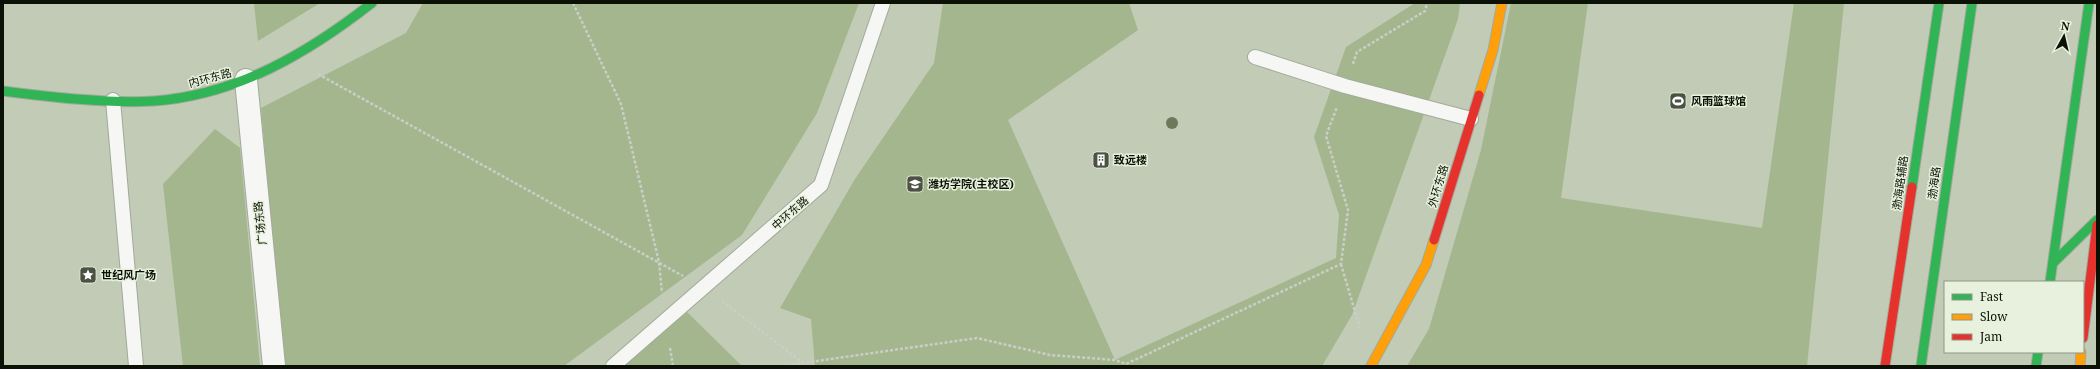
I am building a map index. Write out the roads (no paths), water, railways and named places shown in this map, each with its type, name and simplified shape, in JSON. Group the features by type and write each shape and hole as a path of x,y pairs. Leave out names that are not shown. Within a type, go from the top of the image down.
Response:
{"main road":[{"name":"内环东路","path":"3,91 32,95 113,100 163,100 205,93 246,80 292,59 347,24 372,3"},
{"name":"外环东路","path":"1371,365 1426,265 1493,50 1502,3"},
{"name":"渤海路辅路","path":"1885,366 1939,3"},
{"name":"渤海路","path":"1921,366 1972,3"},
{"path":"2050,281 2089,3"},
{"path":"2053,263 2097,220"},
{"path":"2084,330 2097,225"},
{"path":"2036,366 2038,353"},
{"path":"2080,366 2081,353"}],"street":[{"name":"广场东路","path":"246,80 274,366"}],"lane":[{"name":"中环东路","path":"613,366 821,185 883,3"},
{"path":"1255,57 1345,86 1471,119"},
{"path":"113,100 136,366"}],"place":[{"name":"风雨篮球馆","path":"1678,101"},
{"name":"致远楼","path":"1101,160"},
{"name":"潍坊学院(主校区)","path":"915,184"},
{"name":"世纪风广场","path":"88,275"}]}
